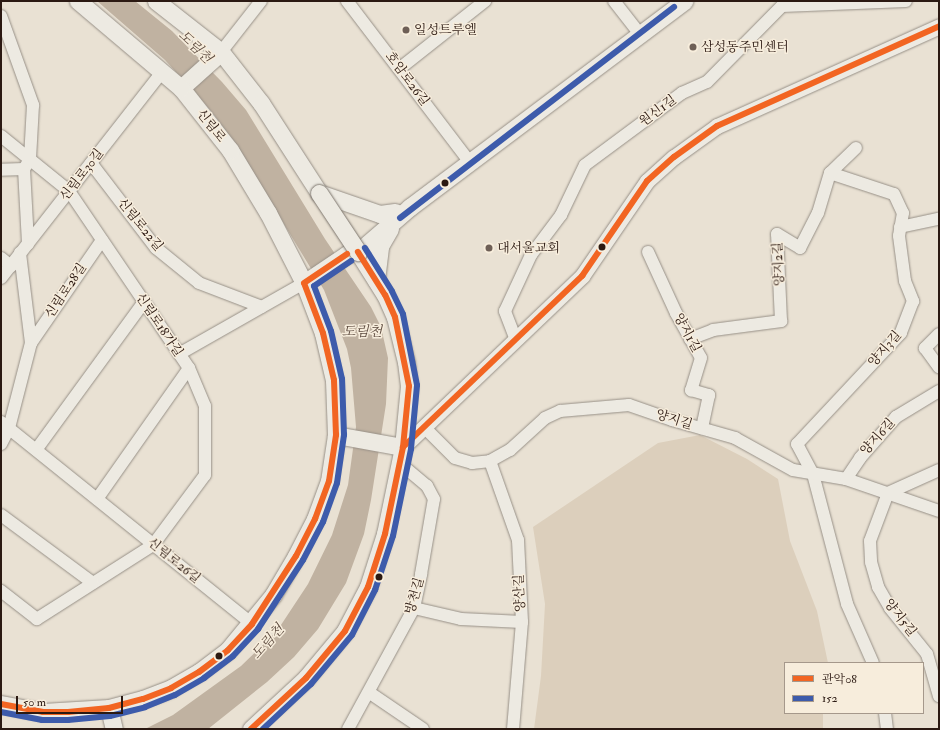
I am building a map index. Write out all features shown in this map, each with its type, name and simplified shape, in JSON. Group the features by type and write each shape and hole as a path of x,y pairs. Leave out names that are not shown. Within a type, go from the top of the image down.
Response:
{"main road":[{"name":"신림로","path":"1,704 43,712 109,708 143,699 171,688 199,672 228,650 252,624 277,589 315,519 328,481 336,434 336,406 329,356 314,306 306,281 268,213 230,150 183,87 162,72 78,1"},
{"path":"156,1 221,52 261,103 319,193 350,253 376,280 395,317 406,362 409,386 404,447 385,534 368,587 345,631 306,678 251,729"},
{"path":"306,281 350,253 466,157 636,28 669,1"},
{"path":"376,280 380,246 397,214 684,1"},
{"path":"183,87 221,52"},
{"path":"319,193 380,214 397,214"},
{"path":"336,434 404,447"},
{"path":"109,708 114,729"}],"street":[{"path":"221,52 261,1"},
{"name":"호암로26길","path":"347,1 466,157"},
{"path":"614,1 636,28"},
{"name":"원신1길","path":"516,340 505,311 531,255 561,215 586,165 682,93 707,82 782,6 792,3 906,1"},
{"path":"399,69 481,2"},
{"path":"1,16 33,105 27,164 24,249"},
{"path":"404,447 582,276 647,181 674,157 717,126 939,26"},
{"name":"신림로30길","path":"1,278 162,72"},
{"name":"신림로18가길","path":"1,136 27,164 69,191 188,368 205,406 205,475 154,545"},
{"name":"양지2길","path":"690,339 713,330 781,321 777,234 800,248 818,213 830,173 856,148"},
{"name":"신림로22길","path":"91,163 156,248 199,283 262,307"},
{"path":"1,170 27,164"},
{"name":"양지3길","path":"813,474 797,444 901,333 913,301 905,281 899,236 903,213 894,194 830,173"},
{"path":"900,227 939,219"},
{"name":"신림로28길","path":"1,444 5,425 31,343 102,240"},
{"name":"신림로28길","path":"24,249 31,343"},
{"name":"양지1길","path":"648,252 690,339 701,358 691,390 709,395 702,428"},
{"path":"1,258 10,266"},
{"path":"179,354 306,281"},
{"path":"36,450 144,302"},
{"path":"939,334 925,348 939,367"},
{"path":"97,499 188,368"},
{"name":"양지6길","path":"846,479 860,458 896,417 939,391"},
{"name":"양지길","path":"425,428 455,458 472,463 490,461 510,450 545,418 560,411 629,405 735,438 793,470 846,479 939,511"},
{"name":"신림로26길","path":"5,425 252,624"},
{"name":"양산길","path":"490,461 518,540 522,622 513,729"},
{"name":"방천길","path":"348,729 370,693 414,608 434,499 427,486 400,463"},
{"path":"888,493 939,470"},
{"path":"813,474 847,604 873,662"},
{"name":"양지5길","path":"888,493 870,541 873,568 878,587 890,608 927,654 939,696"},
{"path":"1,515 93,584"},
{"path":"1,591 37,619 154,545"},
{"path":"414,608 461,619 522,622"},
{"path":"370,693 423,729"},
{"path":"885,714 886,729"}],"shaded area":[{"path":"700,435 747,459 778,479 790,541 817,611 828,662 784,662 784,714 823,714 823,729 534,729 541,676 545,604 533,527 658,443"}],"water":[{"name":"도림천","path":"97,1 135,1 172,31 222,82 246,110 325,239 371,307 381,327 388,358 386,404 371,500 364,534 346,583 318,629 294,657 267,682 208,729 145,729 173,715 241,666 277,631 308,584 332,535 348,485 356,427 351,368 347,349 324,290 236,145 212,112 165,60"}],"transit line":[{"name":"152","path":"400,218 674,7"},
{"name":"관악08","path":"403,447 582,276 647,181 674,157 717,126 939,26"},
{"name":"152","path":"263,729 311,684 352,635 375,590 393,536 411,449 417,385 403,314 392,291 365,248"},
{"name":"관악08","path":"251,729 306,678 345,631 368,587 385,534 403,447 409,386 395,317 385,295 358,252"},
{"name":"관악08","path":"1,704 43,712 68,712 109,708 143,699 171,688 199,672 228,650 252,624 296,556 315,519 329,481 336,435 334,380 323,333 304,283 347,254"},
{"name":"152","path":"1,712 42,720 68,720 110,716 145,707 175,695 204,678 233,656 258,629 303,560 323,522 337,483 344,435 342,379 331,331 314,286 351,261"}],"place":[{"name":"일성트루엘","path":"406,30"},
{"name":"삼성동주민센터","path":"693,47"},
{"name":"대서울교회","path":"489,248"}]}
